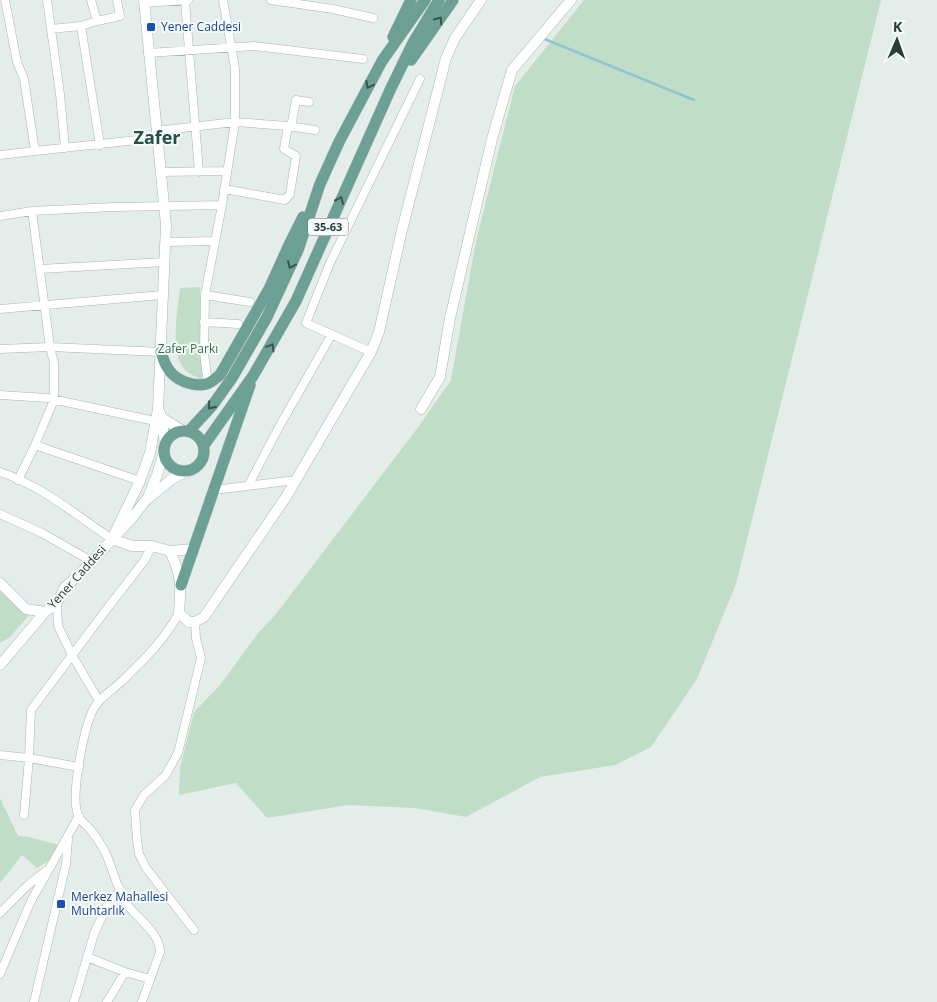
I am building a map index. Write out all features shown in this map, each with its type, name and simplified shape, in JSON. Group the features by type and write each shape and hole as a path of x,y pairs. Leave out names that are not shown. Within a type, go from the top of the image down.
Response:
{"main road":[{"path":"382,61 411,0"},
{"name":"35-63","path":"186,431 212,406 232,378 267,317 298,250 320,184 339,142 382,61 425,0"},
{"path":"391,88 453,0"},
{"name":"35-63","path":"204,445 253,376 296,301 391,88 414,41 439,1"},
{"path":"161,352 172,374 181,380 194,384 208,384 220,375 270,289 289,245 320,184"},
{"path":"181,585 253,376"},
{"path":"186,431 198,436 204,445 204,456 200,465 191,471 175,470 170,466 165,457 164,449 169,437 178,432 186,431"}],"street":[{"path":"5,0 18,62 24,79 34,151"},
{"path":"47,0 60,94 65,148"},
{"path":"92,0 97,21"},
{"path":"51,29 81,26 120,16 117,0"},
{"path":"185,0 199,172"},
{"path":"144,2 190,0"},
{"path":"208,384 204,353 205,295 235,122 235,68 223,0"},
{"path":"271,0 333,9 373,18"},
{"path":"179,613 189,622 195,622 204,617 286,497 371,352 379,332 392,272 446,58 455,38 481,0"},
{"path":"421,409 440,377 450,318 492,139 512,70 572,0"},
{"name":"Yener Caddesi","path":"144,2 166,226 158,416 164,449 157,475 146,500"},
{"path":"81,26 100,145"},
{"path":"148,53 254,46 363,59"},
{"path":"371,352 306,323 330,263 420,79"},
{"path":"224,190 285,200 290,194 296,156 284,149 296,100 309,102"},
{"path":"0,155 100,145 196,127 235,122 315,130"},
{"path":"161,172 227,171"},
{"path":"0,216 32,211 222,205"},
{"path":"18,480 54,400 54,363 50,347 32,211"},
{"path":"166,242 215,241"},
{"path":"40,270 165,262"},
{"path":"0,309 162,295"},
{"path":"205,295 250,302"},
{"path":"204,322 238,324"},
{"path":"248,486 332,334"},
{"path":"0,349 50,347 161,352"},
{"path":"0,395 54,400 158,416 186,431"},
{"path":"112,539 140,481 150,453 158,416"},
{"path":"35,445 140,481"},
{"path":"0,472 54,500 112,539 132,546 152,546 170,551 194,549"},
{"name":"Yener Caddesi","path":"0,583 26,608 45,612 57,603 65,587 132,518 146,500 172,479 185,472"},
{"path":"214,490 296,480"},
{"path":"0,514 42,533 91,561"},
{"path":"24,815 31,710 144,561 152,546"},
{"path":"142,1002 160,952 160,946 155,937 126,902 100,842 79,816 76,803 84,734 92,710 99,701 122,682 156,647 179,613 181,585 170,551"},
{"path":"57,603 58,626 72,655 99,701"},
{"path":"0,665 45,612"},
{"path":"194,930 146,868 137,840 135,810 144,795 165,776 178,753 200,658 195,622"},
{"path":"0,755 79,767"},
{"path":"0,974 31,902 79,816"},
{"path":"34,1002 66,864 68,837"},
{"path":"0,913 28,885 49,869"},
{"path":"74,1002 94,934 109,901 121,890"},
{"path":"87,957 125,972 150,979"},
{"path":"107,1002 125,972"}],"green space":[{"path":"584,0 881,0 736,584 697,679 651,747 615,765 540,777 466,817 415,808 348,805 267,818 236,783 179,795 180,768 194,712 220,685 259,632 276,614 419,426 451,380 476,241 515,86"},
{"name":"Zafer Parkı","path":"200,287 202,380 185,370 177,353 176,342 176,319 180,288"},
{"path":"0,591 19,609 31,613 9,638 0,643"},
{"path":"0,798 18,836 63,846 48,861 37,868 22,855 0,883"}],"waterway":[{"path":"542,38 694,100"}],"place":[{"name":"Yener Caddesi","path":"151,27"},
{"name":"Merkez Mahallesi Muhtarlık","path":"61,904"}],"district":[{"name":"Zafer","path":"157,138"}]}
